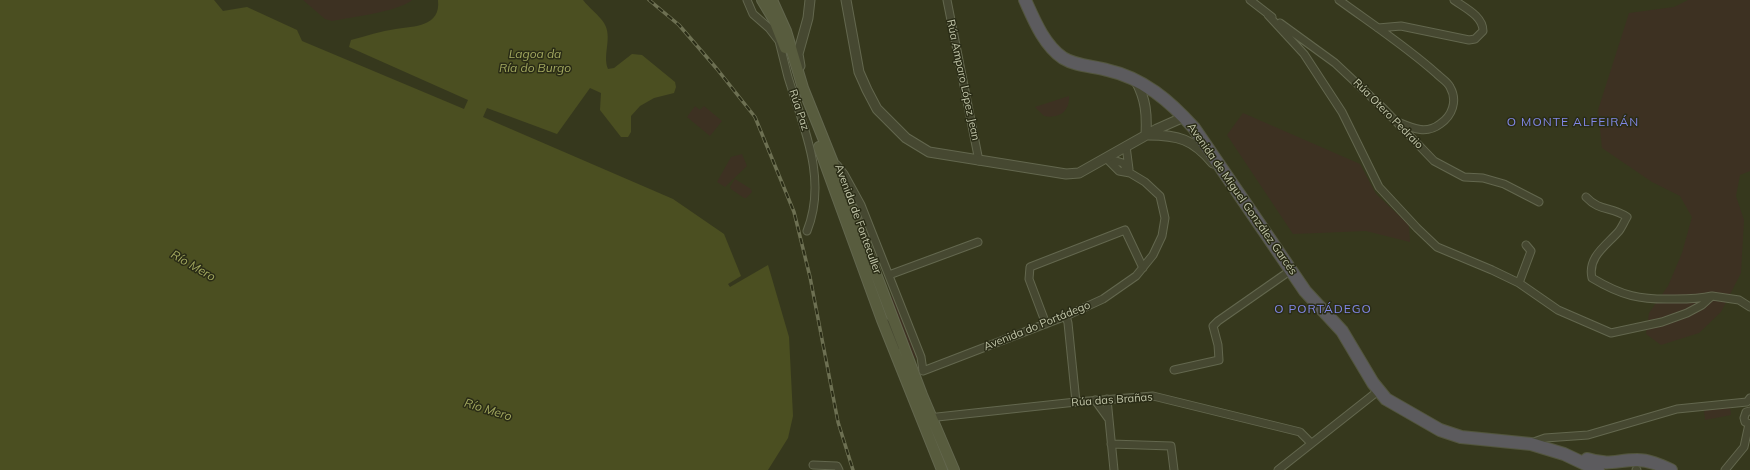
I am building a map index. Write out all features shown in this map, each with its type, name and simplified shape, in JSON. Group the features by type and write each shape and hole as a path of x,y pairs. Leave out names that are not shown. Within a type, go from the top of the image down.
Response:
{"highway":[{"name":"Avenida de Miguel González Garcés","path":"1025,0 1046,41 1063,58 1074,63 1108,70 1136,81 1167,100 1194,128 1305,291 1342,331 1378,391 1395,405 1440,430 1461,437 1489,440"},
{"path":"1489,440 1531,444 1570,452 1596,462 1605,463 1630,460 1647,461 1671,470"},
{"path":"1489,440 1524,448 1566,461 1583,470"},
{"path":"1531,444 1564,454 1598,470"},
{"path":"1566,461 1579,470"}],"main road":[{"name":"Avenida de Fonteculler","path":"766,1 786,31 803,88 850,206 904,350 916,374 930,417 954,470"},
{"name":"Avenida de Fonteculler","path":"766,1 788,54 882,320 933,447 939,467"},
{"path":"850,206 850,217 865,272"}],"street":[{"path":"803,88 803,75 798,54 808,18 810,0"},
{"path":"846,0 859,72 877,109 906,138 929,152 1066,174 1079,173 1146,135 1184,117"},
{"name":"Rúa Amparo López Jean","path":"946,0 979,161"},
{"name":"Rúa Otero Pedraio","path":"1250,0 1335,63 1396,121 1434,161 1464,177 1483,178 1504,184 1539,202"},
{"path":"1339,0 1411,52 1450,86 1453,97 1453,108 1447,120 1433,129 1415,130 1396,121"},
{"path":"1378,28 1401,26 1469,40 1475,39 1483,31 1483,25 1478,17 1454,0"},
{"path":"749,2 758,7 766,1"},
{"name":"Rúa Paz","path":"749,2 753,14 769,28 779,41 788,76 812,153 816,184 812,218 807,231"},
{"path":"1268,14 1304,54 1342,112 1379,187 1437,247 1519,283 1558,310 1611,332 1654,324 1687,313 1702,305 1712,296"},
{"path":"1136,81 1144,97 1147,115 1146,135"},
{"path":"1146,135 1173,136 1182,138 1196,146 1235,188"},
{"path":"1126,146 1130,173"},
{"path":"831,158 844,174 861,205 889,275 921,357 916,374"},
{"name":"Avenida do Portádego","path":"916,374 1066,316 1104,299 1136,276 1153,255 1162,236 1165,218 1160,196 1145,182 1130,173 1123,163 1106,158"},
{"path":"1586,197 1594,206 1620,212 1627,217 1621,229 1594,258 1590,270 1592,278 1610,289 1631,296 1654,300 1699,299 1712,296 1739,300 1750,307"},
{"name":"Avenida de Fonteculler","path":"850,206 861,205"},
{"path":"1046,324 1029,279 1030,268 1125,230 1142,268"},
{"path":"889,275 978,242"},
{"path":"1519,283 1531,251 1526,245"},
{"path":"1174,370 1219,360 1218,345 1213,326 1291,270"},
{"path":"1066,316 1076,402"},
{"path":"882,320 890,327 916,374"},
{"name":"Avenida de Fonteculler","path":"916,374 930,417 933,447"},
{"path":"1278,470 1378,391"},
{"name":"Rúa das Brañas","path":"930,417 1095,400 1153,396 1300,432 1311,443"},
{"path":"1107,399 1114,470"},
{"path":"1095,400 1108,419"},
{"path":"1531,444 1545,438 1588,434 1678,409 1749,400 1749,411 1744,418 1745,422 1749,424 1744,447 1725,470"},
{"path":"1111,444 1171,446 1174,470"},
{"path":"813,465 837,466 839,470"}],"shaded area":[{"path":"303,0 412,0 396,8 385,11 332,21 325,19"},
{"path":"1688,0 1750,0 1750,171 1740,175 1736,196 1744,220 1741,273 1721,312 1699,333 1661,345 1646,334 1649,313 1668,286 1682,253 1692,217 1680,196 1652,182 1602,148 1598,110 1629,13 1674,7"},
{"path":"1069,96 1069,102 1065,110 1058,115 1049,117 1044,116 1035,107"},
{"path":"695,106 700,110 704,106 722,121 710,136 687,117"},
{"path":"1243,113 1360,164 1376,194 1409,225 1410,242 1366,231 1293,234 1227,135"},
{"path":"742,154 747,166 725,187 717,182 731,157"},
{"path":"735,179 751,189 752,192 746,198 731,189 730,187"},
{"path":"893,296 918,361 912,354 890,297"},
{"path":"1730,407 1731,415 1705,420 1704,410"}],"water":[{"path":"0,0 214,0 223,11 247,7 297,30 302,41 464,109 468,100 349,47 351,40 385,31 425,24 435,16 438,9 438,0 583,0 602,20 607,28 608,40 606,64 608,69 614,68 632,54 642,55 675,82 676,87 674,93 654,98 640,106 631,116 631,132 628,137 621,137 600,110 601,93 590,88 557,134 487,108 483,117 673,199 724,234 741,276 728,284 730,287 768,265 789,337 793,416 788,438 768,470 0,470"}],"railway":[{"path":"649,0 679,25 717,69 755,117 794,212 810,277 838,422 853,470"}],"district":[{"name":"O MONTE ALFEIRÁN","path":"1573,122"},
{"name":"O PORTÁDEGO","path":"1323,309"}],"water label":[{"name":"Lagoa da Ría do Burgo","path":"535,61"},
{"name":"Río Mero","path":"193,266"},
{"name":"Río Mero","path":"488,410"}]}
